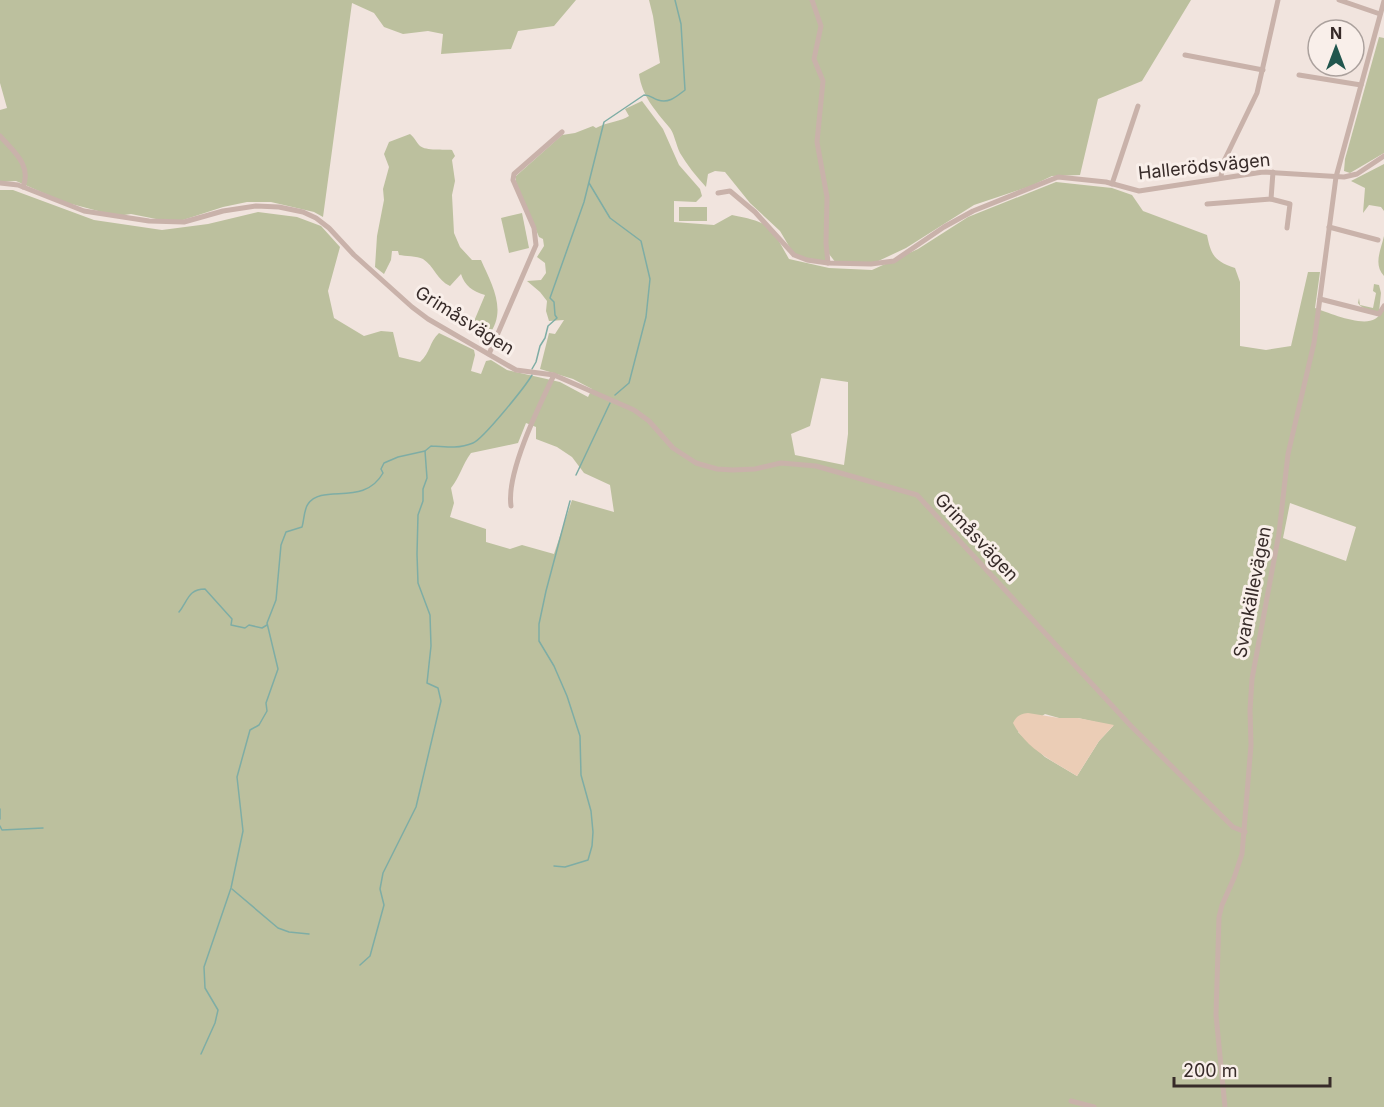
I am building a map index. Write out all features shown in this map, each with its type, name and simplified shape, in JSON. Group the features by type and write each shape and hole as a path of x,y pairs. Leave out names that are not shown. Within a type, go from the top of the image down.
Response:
{"street":[{"path":"812,0 821,26 814,59 823,81 817,142 827,197 828,263"},
{"path":"1221,177 1223,163 1257,93 1278,0"},
{"path":"1339,0 1380,14"},
{"name":"Svankällevägen","path":"1225,1107 1216,1022 1220,912 1238,869 1245,832 1251,745 1252,679 1279,533 1288,454 1314,343 1336,177 1384,1"},
{"path":"1185,55 1263,70"},
{"path":"1299,75 1361,85"},
{"path":"1112,183 1138,106"},
{"path":"489,354 536,245 534,228 513,180 514,174 562,132"},
{"path":"0,136 22,162 26,171 23,188"},
{"path":"1336,177 1357,174 1384,156"},
{"path":"1271,199 1273,172"},
{"name":"Hallerödsvägen","path":"718,193 730,191 743,200 796,256 828,263 871,264 894,261 944,226 973,211 1053,178 1068,177 1112,183 1139,191 1221,177 1273,172 1336,177"},
{"name":"Grimåsvägen","path":"0,183 14,184 84,211 158,222 184,222 246,206 268,206 303,212 329,228 354,255 428,319 516,370 554,375 634,410 649,422 673,448 696,463 717,469 733,470 754,469 781,463 816,466 917,495 1131,726 1233,827 1245,832"},
{"path":"1207,204 1271,199 1290,204 1287,228"},
{"path":"1329,227 1378,240"},
{"path":"1320,299 1379,314 1384,306"},
{"path":"512,506 510,498 518,458 554,375"},
{"path":"1071,1101 1094,1107"}],"green space":[{"path":"0,0 576,0 554,26 518,31 511,49 441,54 443,34 428,31 403,34 384,27 374,13 352,3 323,217 314,212 271,202 247,202 183,220 161,220 131,214 117,216 64,202 16,181 0,182 0,110 7,108 0,83"},
{"path":"649,0 1191,0 1142,81 1098,99 1080,175 1052,176 1031,186 974,205 906,248 872,264 836,263 829,254 826,261 800,257 793,253 780,231 750,203 725,172 715,171 708,174 706,187 699,179 680,153 671,129 650,102 641,82 639,74 660,63"},
{"path":"1379,37 1384,38 1384,153 1350,173 1344,171 1345,159"},
{"path":"642,101 663,129 679,165 700,189 702,196 696,202 674,201 674,222 714,225 732,215 755,220 763,223 773,232 789,259 829,268 872,270 918,249 968,217 1056,182 1112,188 1132,195 1143,211 1207,235 1210,248 1215,256 1222,263 1235,268 1240,282 1240,346 1266,350 1291,346 1308,272 1320,272 1315,308 1345,318 1369,321 1379,316 1384,308 1384,1107 0,1107 0,190 13,190 94,220 162,230 208,224 258,212 297,217 321,226 340,247 328,291 334,318 364,336 381,331 393,332 399,357 420,362 439,333 474,350 471,371 481,374 486,361 491,360 507,370 560,382 588,397 592,389 573,379 540,369 549,333 555,334 564,320 549,321 546,311 547,301 527,281 541,280 546,273 545,263 537,257 544,246 543,239 539,237 516,182 516,176 562,135 593,126 596,128 626,118 629,116 625,109","holes":["821,378 848,382 848,434 844,465 795,455 791,434 810,426","526,423 536,427 536,439 557,447 572,457 584,473 610,485 614,512 572,500 554,554 522,545 510,549 486,542 486,529 450,517 454,503 451,488 471,453 518,443","1290,503 1356,527 1346,561 1283,538","1045,714 1113,726 1099,741 1077,776 1045,757 1018,732"]},
{"path":"410,134 423,148 452,150 455,156 452,160 455,181 452,195 454,233 460,247 472,260 481,260 493,288 497,317 488,336 477,333 472,326 485,295 470,288 461,274 450,286 423,259 399,255 398,251 392,251 391,260 384,274 375,267 377,236 384,200 383,189 389,167 384,154 389,142"},
{"path":"1384,164 1384,211 1381,207 1369,205 1363,213 1365,188 1351,181"},
{"path":"679,207 707,207 707,221 679,221"},
{"path":"522,213 529,248 509,253 501,218"},
{"path":"1384,236 1384,276 1378,262"},
{"path":"1374,284 1379,285 1381,293 1379,312 1360,305 1373,308 1376,293 1373,291"}],"sand":[{"path":"1028,713 1059,718 1078,718 1114,725 1099,741 1077,776 1041,754 1025,740 1013,723 1019,715"}],"waterway":[{"path":"532,369 548,326 557,318 554,302 550,298 584,202 604,122 644,95 666,101 685,90 681,24 675,0"},
{"path":"589,183 610,218 641,241 650,279 646,317 629,383 615,395"},
{"path":"201,1054 215,1023 218,1010 205,988 204,967 231,888 243,831 237,777 250,730 259,725 267,711 266,703 278,669 267,623 276,600 281,545 286,532 302,527 307,506 315,498 355,492 375,483 383,473 381,469 384,463 398,457 425,451 431,446 457,447 473,443 494,423 532,375"},
{"path":"576,475 610,403"},
{"path":"360,965 370,956 384,905 380,889 383,873 416,807 441,701 438,688 427,683 431,646 430,615 418,583 418,515 427,478 425,451"},
{"path":"554,866 565,867 588,860 593,832 591,811 581,775 580,736 567,696 554,666 539,641 539,624 546,591 570,501"},
{"path":"179,612 192,593 205,589 232,619 231,625 245,628 249,625 262,628 267,625"},
{"path":"0,809 0,819"},
{"path":"0,826 2,830 43,828"},
{"path":"232,889 278,928 289,932 309,934"}]}
